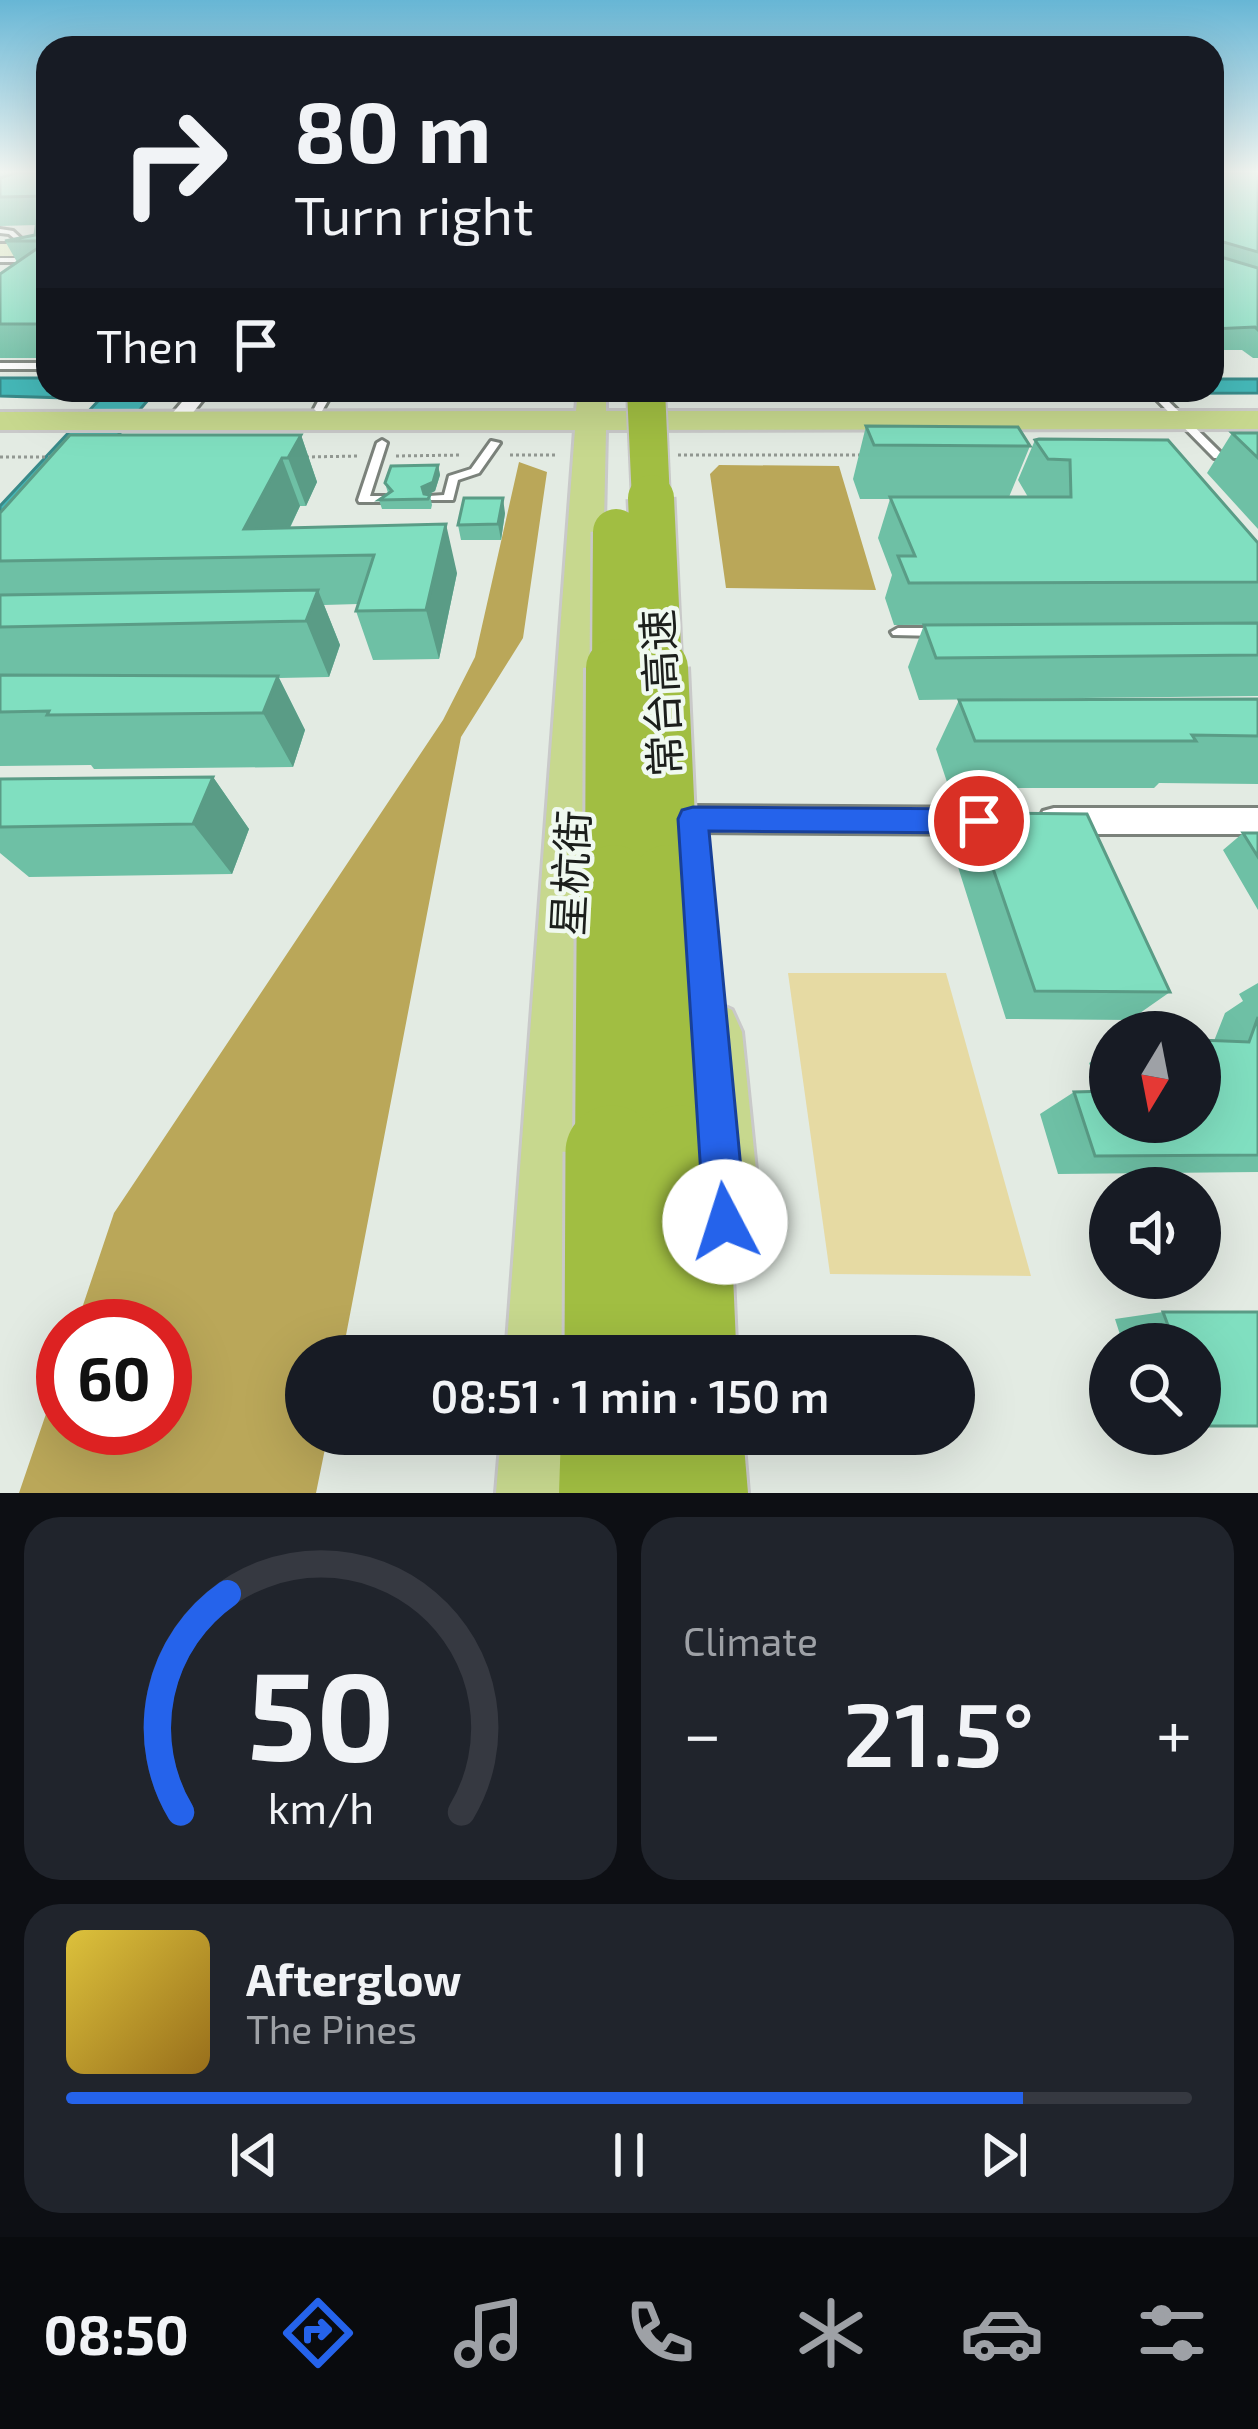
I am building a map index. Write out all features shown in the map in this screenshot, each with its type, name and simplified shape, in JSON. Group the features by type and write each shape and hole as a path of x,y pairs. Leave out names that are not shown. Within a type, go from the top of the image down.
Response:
{"highway":[{"name":"常台高速","path":"611,1335 627,409"},
{"name":"常台高速","path":"627,409 689,1335"},
{"path":"610,1493 611,1455"},
{"path":"694,1455 696,1493"}],"main road":[{"path":"123,432 191,403 627,409 1258,442"},
{"path":"0,422 66,432 495,443 627,409"},
{"path":"627,409 693,819 734,1335"},
{"name":"星杭街","path":"549,1335 627,409"},
{"path":"1202,439 1258,420"},
{"path":"0,444 66,432"},
{"path":"540,1493 542,1455"},
{"path":"744,1455 747,1493"}],"street":[{"path":"693,819 1258,821"}],"lane":[{"path":"0,366 36,366"},
{"path":"319,409 322,402"},
{"path":"1164,402 1202,439"},
{"path":"382,443 362,500 386,499"},
{"path":"434,498 449,498 453,478 475,471 495,443"},
{"path":"898,632 944,632"}],"shaded area":[{"path":"519,462 547,472 523,638 461,737 346,1335 285,1335 285,1455 324,1455 316,1493 19,1493 36,1443 36,1455 192,1455 192,1299 85,1299 114,1213 443,720 475,657"},
{"path":"719,465 839,466 876,590 726,588 710,474"},
{"path":"788,973 946,973 1031,1276 830,1274"}],"water":[{"path":"0,378 36,378 36,397 0,396"},
{"path":"1224,379 1258,379 1258,393 1224,393"},
{"path":"97,402 146,402 0,574 0,506"}],"building":[{"path":"1226,243 1258,243 1258,252"},
{"path":"36,249 36,324 0,324 0,274"},
{"path":"1224,258 1258,268 1258,330 1224,328"},
{"path":"866,426 1018,427 1030,446 874,445"},
{"path":"1232,433 1258,433 1258,458"},
{"path":"70,435 301,435 288,458 282,458 244,529 446,524 426,610 356,611 374,555 0,561 0,513"},
{"path":"1035,440 1168,440 1258,543 1258,582 909,583 898,556 915,556 890,497 1071,497 1070,460 1048,459"},
{"path":"438,465 433,482 422,487 428,499 379,500 392,491 385,483 391,466"},
{"path":"464,498 503,498 498,524 458,525"},
{"path":"318,590 306,621 0,627 0,595"},
{"path":"1258,623 1258,655 936,658 924,625"},
{"path":"0,675 278,676 263,713 47,715 49,711 0,712"},
{"path":"1258,699 1258,736 1192,735 1196,741 975,741 959,700"},
{"path":"213,777 193,824 0,827 0,779"},
{"path":"974,813 1087,814 1170,992 1035,991"},
{"path":"1243,833 1258,833 1258,857"},
{"path":"1258,1017 1258,1155 1095,1156 1091,1143 1221,1143 1221,1041 1249,1042"},
{"path":"1074,1092 1089,1092 1089,1138"},
{"path":"1163,1312 1258,1312 1258,1426 1221,1426 1221,1323 1167,1323"}],"route":[{"path":"725,1222 693,819 979,821"}]}
